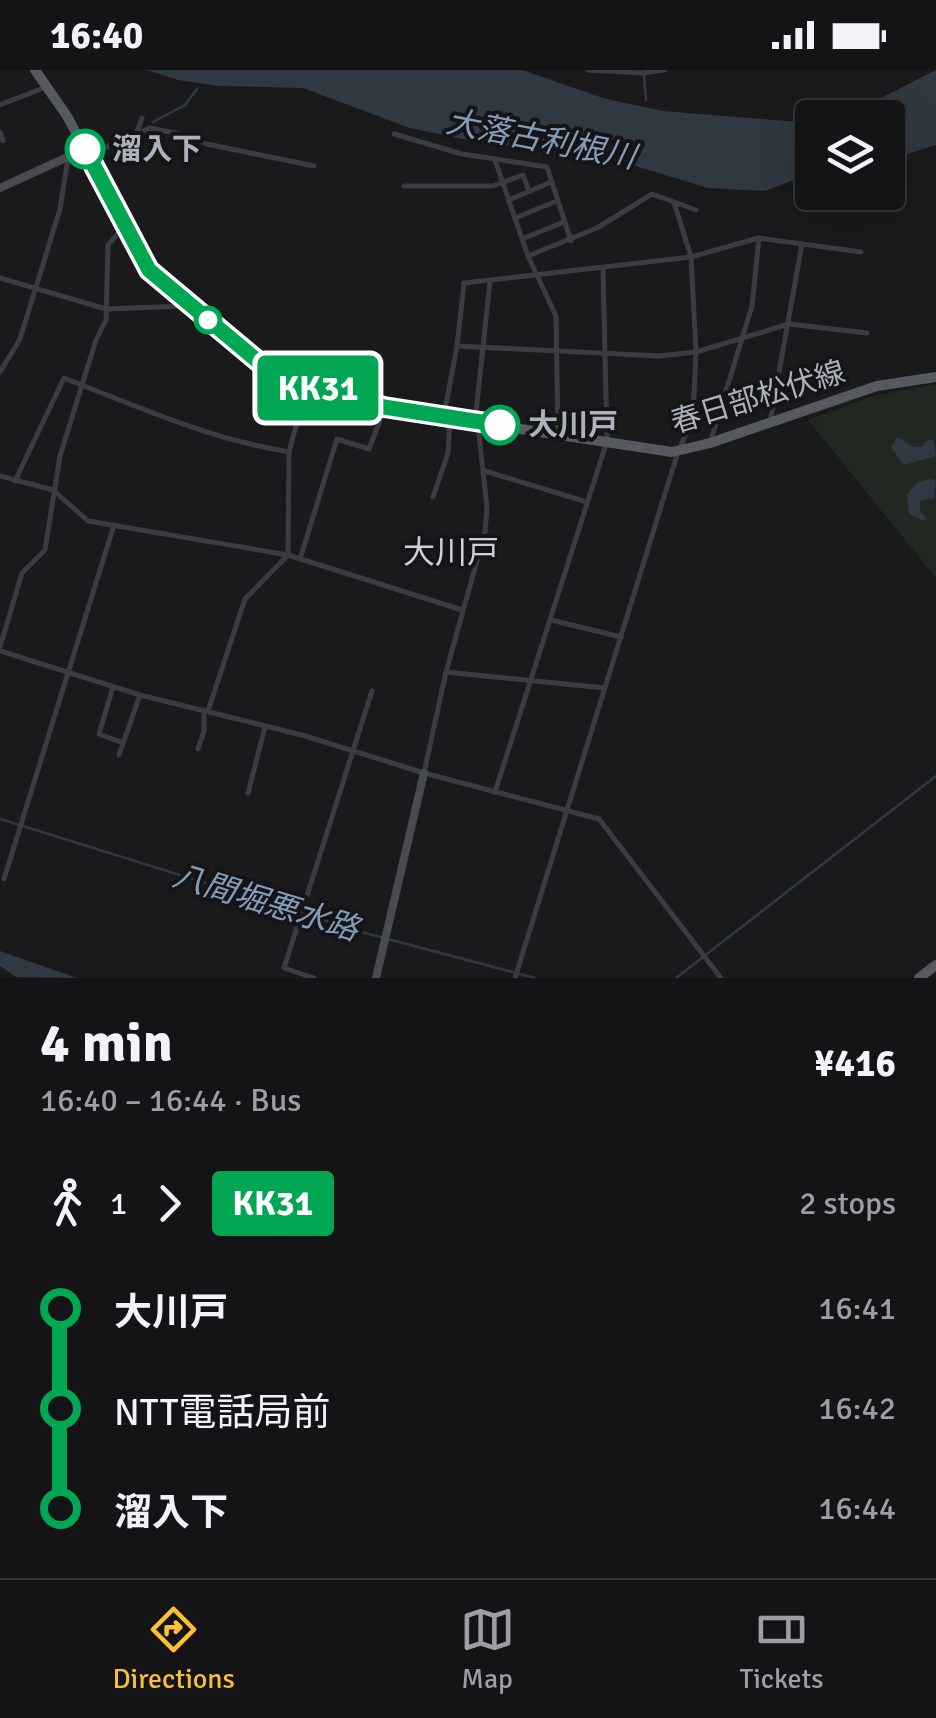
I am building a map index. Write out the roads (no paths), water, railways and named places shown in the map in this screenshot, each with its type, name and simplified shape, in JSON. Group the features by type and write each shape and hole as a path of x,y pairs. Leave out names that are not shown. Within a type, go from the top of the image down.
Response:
{"main road":[{"name":"春日部松伏線","path":"36,70 87,152 154,275 266,368 307,385 384,407 679,451 877,386 936,377"},
{"path":"919,978 936,965"}],"street":[{"path":"588,70 664,70"},
{"path":"0,106 48,86"},
{"path":"136,134 142,118"},
{"path":"0,188 68,157 150,128 314,166"},
{"path":"0,132 3,141"},
{"path":"394,134 462,154 547,168 570,241"},
{"path":"0,372 20,340 60,209 68,157"},
{"path":"495,160 528,256 556,316 558,432"},
{"path":"404,186 492,186 523,174 529,191"},
{"path":"508,200 551,182"},
{"path":"528,256 570,241 652,194 696,210"},
{"path":"515,218 557,201"},
{"path":"515,978 692,417 696,352 691,257 674,202"},
{"path":"522,239 564,222"},
{"path":"124,226 108,245 106,320 96,340 60,456 45,550 22,573 0,649 113,687 598,819 721,978"},
{"path":"710,443 744,337 754,295 759,238"},
{"path":"433,497 448,453 447,418 464,282 538,277 691,257 759,238 861,252"},
{"path":"770,422 802,244"},
{"path":"495,792 607,440 603,269"},
{"path":"0,278 106,310 186,306"},
{"path":"376,978 446,672 485,532 487,508 477,422 490,280"},
{"path":"458,346 658,356 696,352 789,324 868,333"},
{"path":"15,482 64,378 149,414 254,446 289,452"},
{"path":"198,750 206,711 245,599 288,555 289,452 307,385"},
{"path":"300,559 337,439 369,449 384,407"},
{"path":"483,470 587,502"},
{"path":"0,476 54,490 88,521 288,555 462,610"},
{"path":"4,878 114,525"},
{"path":"552,620 621,636"},
{"path":"446,672 605,688"},
{"path":"113,687 99,734 124,743"},
{"path":"314,978 284,968 372,691"},
{"path":"120,755 140,694"},
{"path":"248,793 266,727"}],"water":[{"name":"大落古利根川","path":"147,70 522,70 606,99 663,111 795,122 795,180 765,191 708,188 619,161 477,142 410,128 303,88 220,86 178,80"},
{"path":"936,70 936,145 905,155 905,100 877,100"},
{"path":"897,437 914,447 922,447 929,439 934,441 936,456 904,465 891,447"},
{"path":"936,480 934,498 920,501 924,521 909,514 907,495 917,483"},
{"path":"0,951 77,978 16,977 0,966"}],"waterway":[{"path":"644,75 646,100"},
{"path":"153,122 185,105 197,89"},
{"name":"八間堀悪水路","path":"676,978 936,776"},
{"name":"八間堀悪水路","path":"0,819 369,934 535,978"}],"place":[{"name":"溜入下","path":"85,149"},
{"name":"大川戸","path":"500,425"}],"district":[{"name":"大川戸","path":"451,552"}]}
